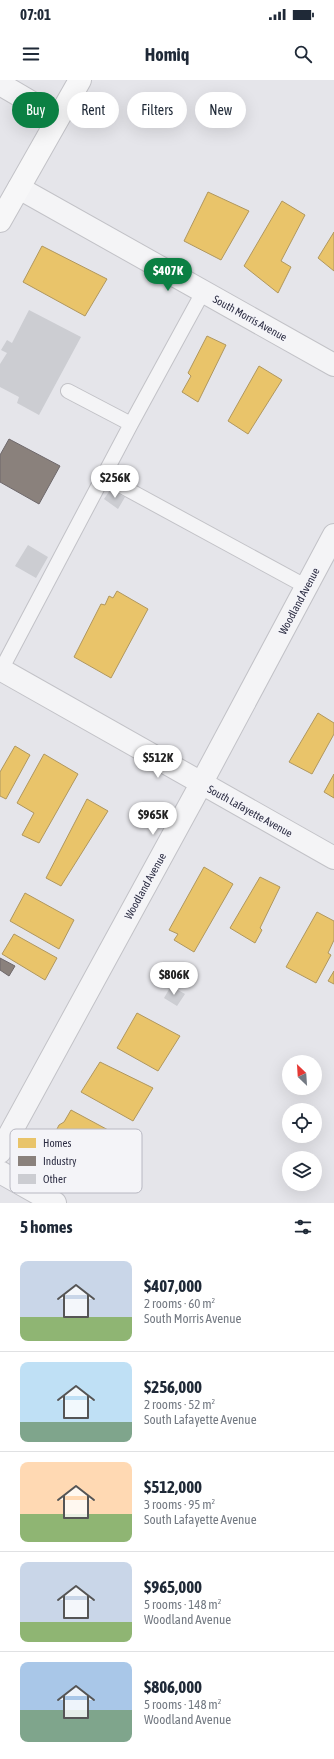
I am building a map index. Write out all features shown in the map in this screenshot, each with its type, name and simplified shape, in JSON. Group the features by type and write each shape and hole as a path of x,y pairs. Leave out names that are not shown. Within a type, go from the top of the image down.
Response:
{"main road":[{"path":"59,116 80,80"},
{"path":"0,221 52,128"}],"street":[{"path":"0,84 14,92"},
{"name":"South Morris Avenue","path":"19,188 334,365"},
{"name":"Woodland Avenue","path":"13,1129 201,784 334,535"},
{"name":"South Lafayette Avenue","path":"0,670 334,858"},
{"name":"Woodland Avenue","path":"0,1152 10,1134"},
{"path":"0,1172 10,1178"},
{"path":"37,1193 55,1203"}],"lane":[{"path":"0,670 203,292"},
{"path":"68,391 131,424"},
{"path":"103,476 307,586"}],"building: Homes":[{"path":"208,192 249,211 221,260 184,241"},
{"path":"282,201 305,215 281,261 291,267 278,293 244,266"},
{"path":"334,232 334,271 318,258"},
{"path":"42,246 107,279 85,316 23,282"},
{"path":"207,336 226,345 198,402 182,392 191,376 188,373"},
{"path":"259,366 282,380 248,434 228,421"},
{"path":"117,591 148,609 111,678 74,657 101,604 105,605 109,596 113,598"},
{"path":"318,713 334,723 334,734 312,774 289,762"},
{"path":"15,746 30,755 6,799 0,796 0,772"},
{"path":"44,754 78,774 39,843 22,835 34,813 17,803"},
{"path":"334,774 334,798 324,792"},
{"path":"87,799 108,811 61,886 46,878"},
{"path":"204,867 233,884 194,952 174,940 178,934 169,930"},
{"path":"260,877 280,887 260,928 262,930 255,943 230,928"},
{"path":"25,893 74,920 59,949 10,921"},
{"path":"317,912 334,921 334,940 328,953 331,955 316,983 286,967"},
{"path":"14,934 57,958 45,980 2,954"},
{"path":"334,971 334,984 328,981"},
{"path":"137,1013 180,1036 158,1071 117,1048"},
{"path":"100,1062 153,1088 133,1121 81,1092"},
{"path":"71,1110 106,1129 57,1129 59,1125 64,1122"}],"building: Industry":[{"path":"9,439 60,466 39,504 0,482 0,455"},
{"path":"0,958 15,966 9,976 0,970"}],"building: Other":[{"path":"29,310 81,337 39,415 17,403 19,397 0,387 0,364 7,353 1,350 7,340 12,343"},
{"path":"110,490 125,497 118,509 104,499"},
{"path":"28,545 48,557 36,578 15,566"},
{"path":"171,986 185,994 177,1006 164,998"}]}
